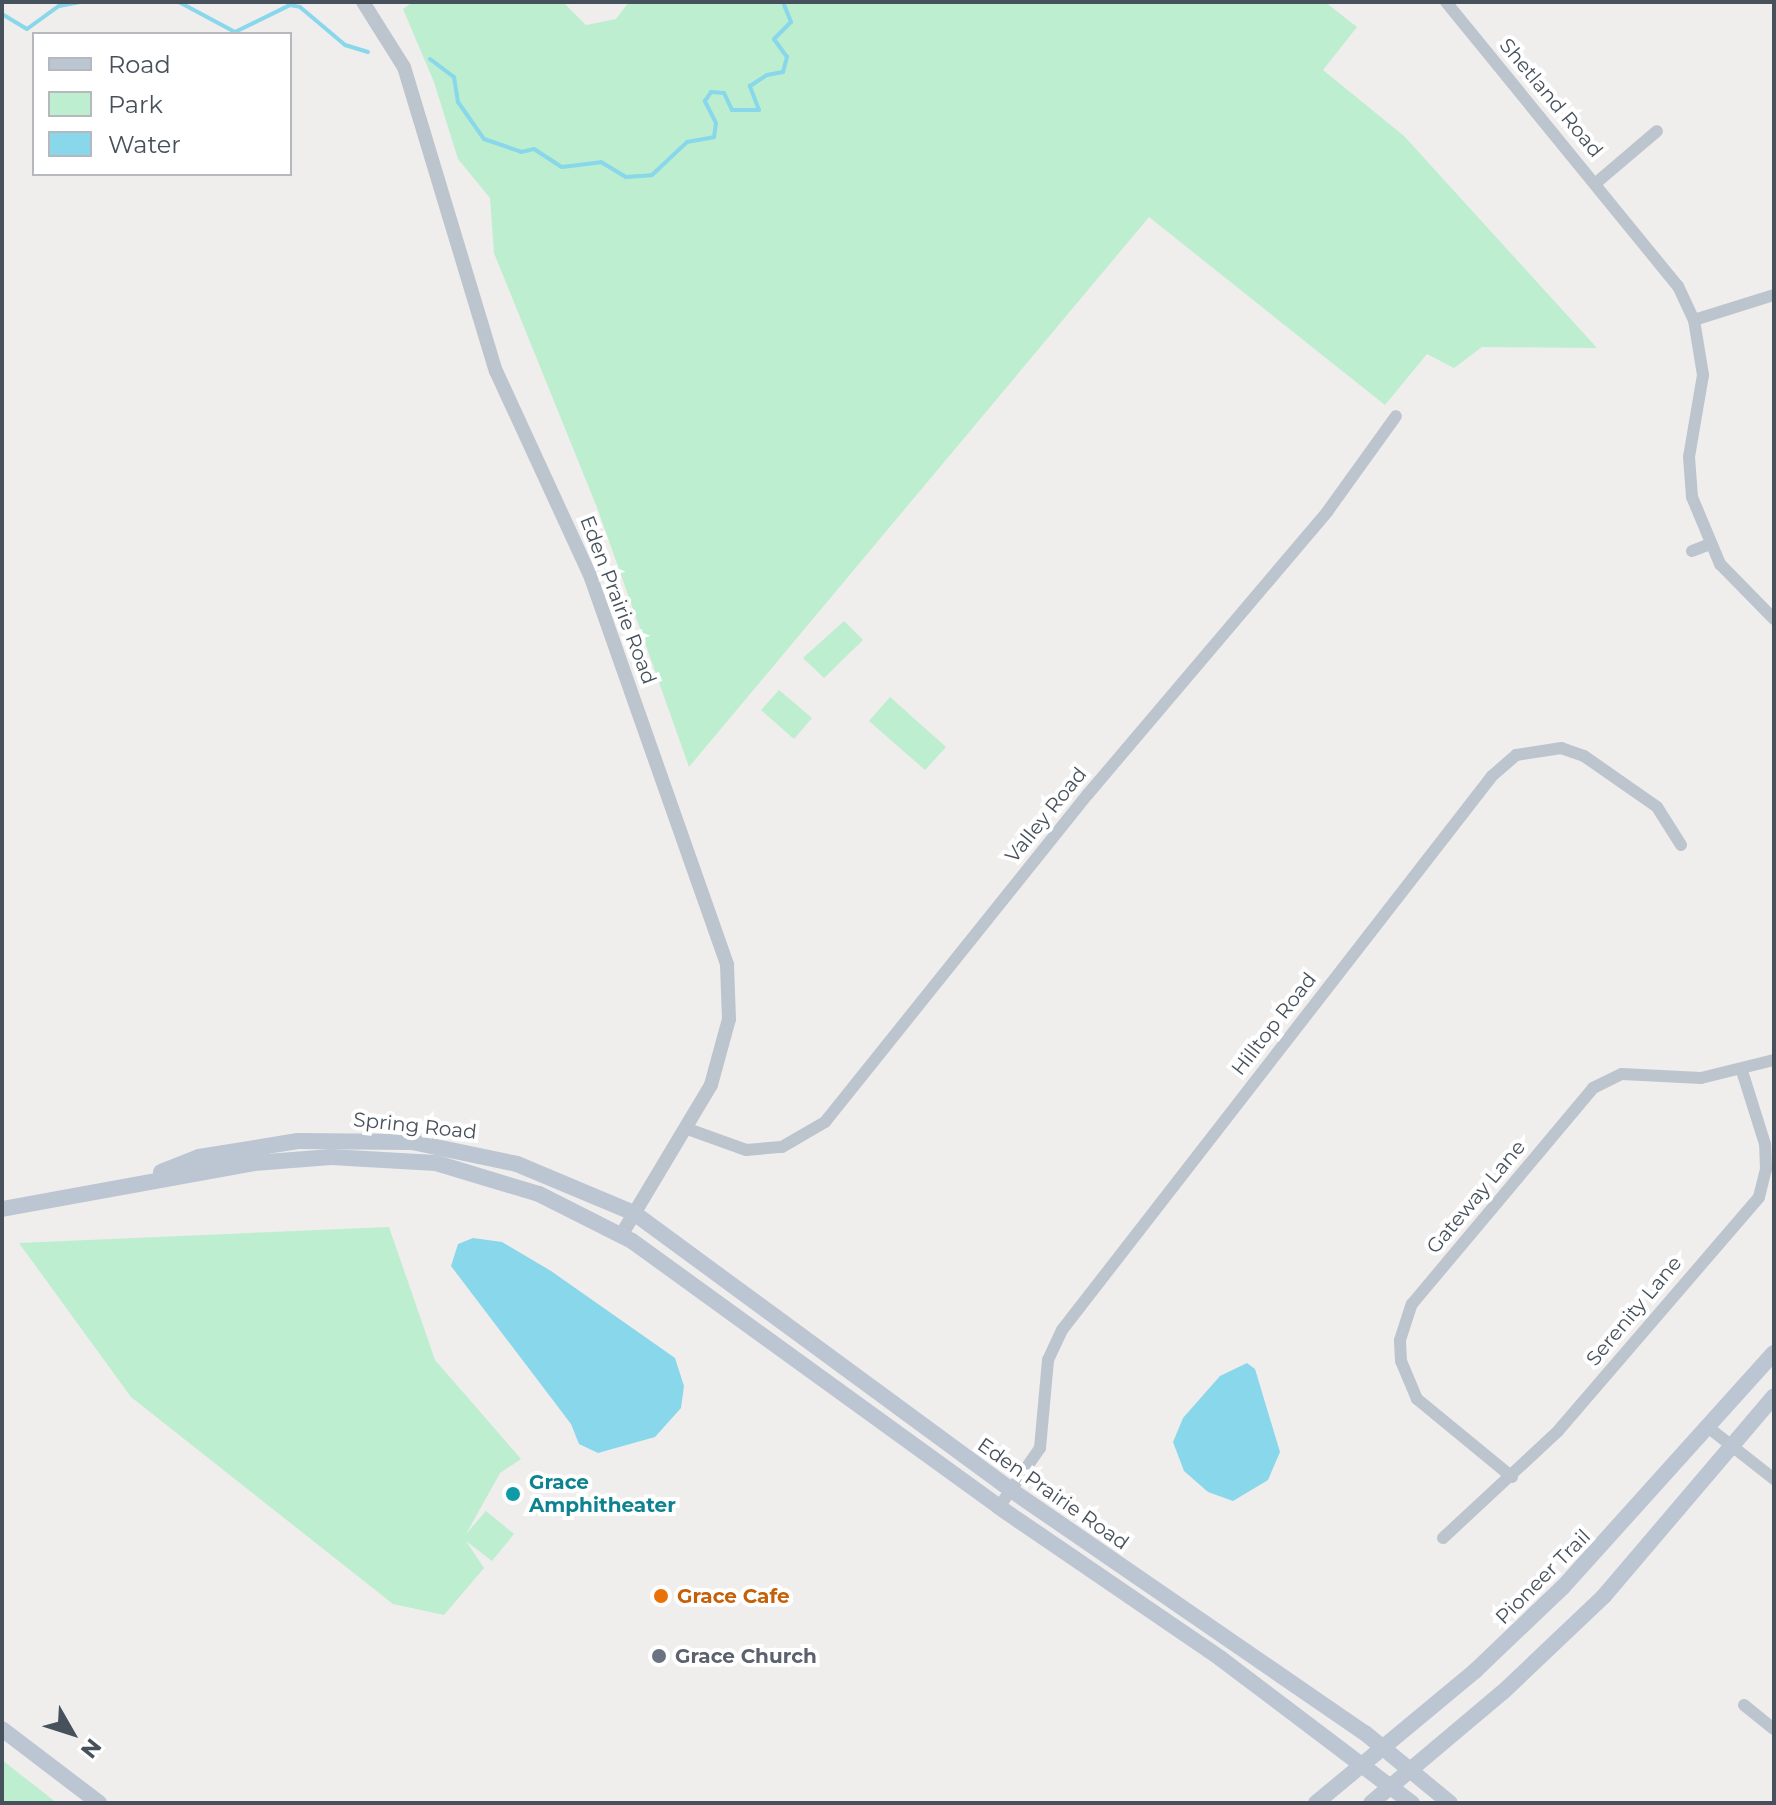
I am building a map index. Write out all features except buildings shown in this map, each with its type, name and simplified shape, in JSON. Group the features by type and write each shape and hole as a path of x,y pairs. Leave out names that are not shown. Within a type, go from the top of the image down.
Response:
{"main road":[{"name":"Spring Road","path":"138,1182 199,1157 259,1146 375,1139 477,1152 549,1175 634,1213"},
{"name":"Spring Road","path":"2,1209 138,1182 294,1159 425,1162 508,1182 622,1234"},
{"name":"Eden Prairie Road","path":"634,1213 1011,1490 1385,1748 1450,1803"},
{"name":"Eden Prairie Road","path":"622,1234 999,1507 1220,1658 1412,1803"},
{"name":"Pioneer Trail","path":"1316,1803 1385,1748 1563,1587 1774,1353"},
{"path":"1371,1803 1503,1692 1604,1596 1774,1396"},
{"path":"2,1729 99,1803"}],"street":[{"name":"Eden Prairie Road","path":"363,2 404,67 496,371 591,578 727,965 729,1019 711,1085 622,1234"},
{"name":"Shetland Road","path":"1446,2 1660,261 1694,320 1703,375 1688,478 1720,564 1774,619"},
{"name":"Shetland Road","path":"1596,183 1657,131"},
{"path":"1694,320 1774,295"},
{"name":"Valley Road","path":"685,1128 746,1150 782,1147 825,1122 1079,806 1327,512 1396,416"},
{"path":"1692,551 1710,544"},
{"name":"Hilltop Road","path":"999,1507 1040,1448 1048,1360 1062,1330 1492,776 1516,755 1561,748 1584,756 1657,807 1681,845"},
{"name":"Gateway Lane","path":"1512,1477 1417,1399 1401,1361 1400,1340 1412,1304 1593,1088 1622,1074 1701,1078 1742,1071 1774,1060"},
{"name":"Serenity Lane","path":"1443,1538 1558,1431 1759,1197 1766,1169 1765,1144 1742,1071"},
{"path":"1709,1428 1774,1479"},
{"path":"1744,1705 1774,1729"}],"green space":[{"path":"413,2 563,2 586,25 616,19 629,2 1325,2 1357,27 1323,70 1404,136 1597,348 1482,347 1454,368 1427,354 1385,405 1149,217 689,767 598,510 494,253 490,198 458,159 434,82 403,9"},
{"path":"844,621 863,640 824,678 803,658"},
{"path":"779,690 812,718 794,739 761,710"},
{"path":"890,697 946,747 925,770 869,721"},
{"path":"389,1227 435,1360 521,1459 500,1473 466,1534 486,1511 514,1534 492,1561 466,1541 484,1568 444,1615 393,1604 131,1397 19,1243"},
{"path":"2,1760 57,1803 2,1803"}],"water":[{"path":"473,1238 502,1242 551,1271 675,1358 684,1386 681,1408 655,1437 598,1453 579,1444 571,1424 451,1266 458,1244"},
{"path":"1247,1363 1255,1369 1280,1452 1268,1480 1233,1501 1208,1492 1184,1471 1173,1442 1183,1418 1220,1376"}],"waterway":[{"path":"2,14 27,29 59,6 79,2"},
{"path":"179,2 235,32 290,5 300,7 345,45 368,52"},
{"path":"430,59 454,77 458,102 484,139 521,152 534,149 562,167 601,162 626,177 652,175 687,142 714,137 716,123 705,101 711,92 724,93 732,110 759,110 750,86 767,75 783,72 787,57 774,39 791,22 783,2"}],"place":[{"name":"Grace Amphitheater","path":"513,1494"},
{"name":"Grace Cafe","path":"661,1596"},
{"name":"Grace Church","path":"659,1656"}]}
